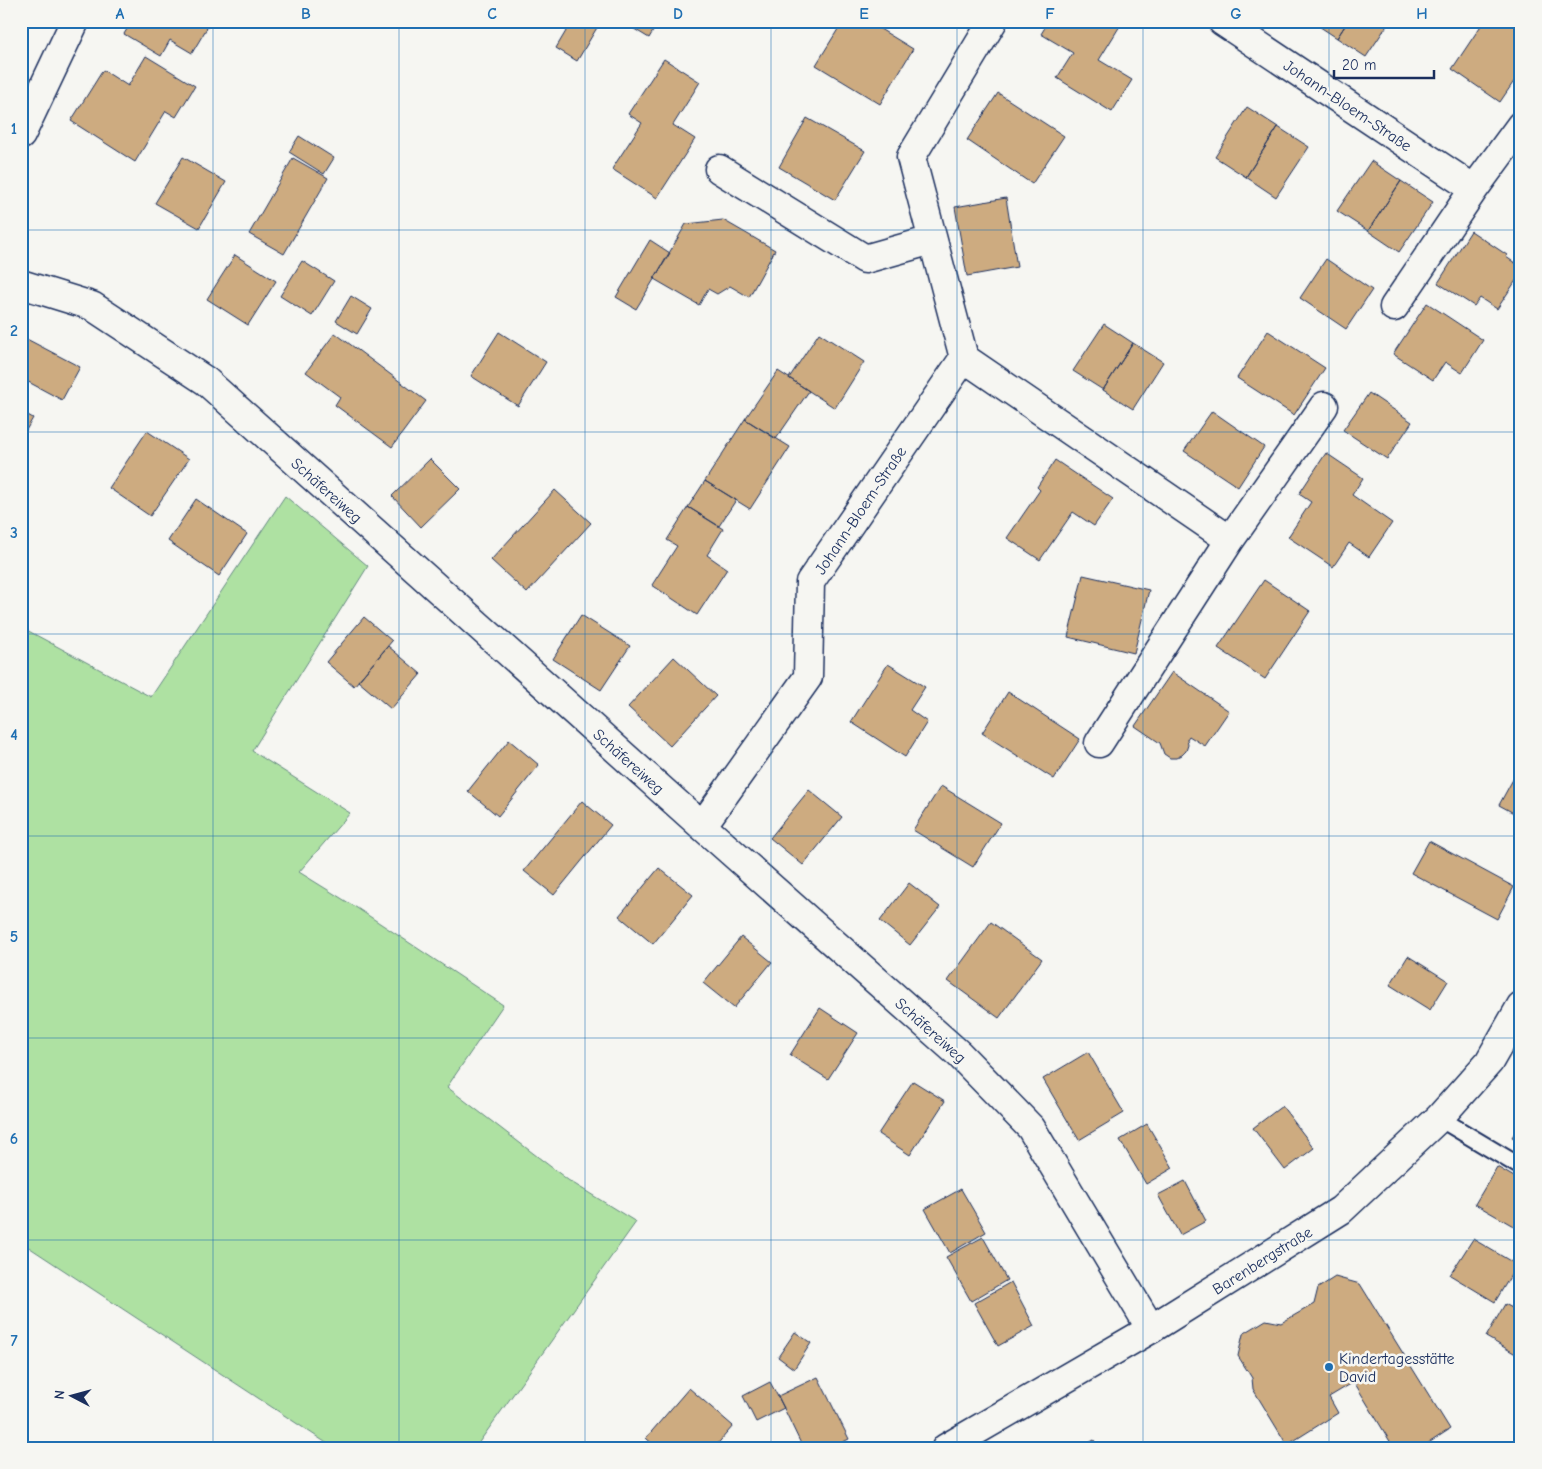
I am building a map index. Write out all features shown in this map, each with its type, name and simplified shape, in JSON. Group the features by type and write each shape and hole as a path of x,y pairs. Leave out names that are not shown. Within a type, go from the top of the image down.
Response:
{"street":[{"path":"21,135 75,21"},
{"path":"993,21 911,157 964,358 1230,540"},
{"name":"Johann-Bloem-Straße","path":"1222,21 1474,189"},
{"path":"1394,307 1474,189 1521,125"},
{"path":"719,170 866,259 932,240"},
{"name":"Schäfereiweg","path":"21,284 92,306 206,381 959,1054 1031,1128 1151,1328"},
{"name":"Johann-Bloem-Straße","path":"702,826 808,677 810,582 964,358"},
{"path":"1099,743 1230,540 1324,406"},
{"name":"Barenbergstraße","path":"946,1448 1151,1328 1341,1210 1438,1118 1489,1062 1521,1006"}],"lane":[{"path":"1438,1118 1521,1167"}],"green space":[{"path":"285,496 368,566 252,751 350,813 299,872 357,908 503,1005 447,1087 568,1180 636,1222 475,1448 334,1448 21,1242 21,627 151,697"}],"building":[{"path":"132,21 211,21 192,53 170,40 161,56 124,34"},
{"path":"572,21 601,21 577,61 556,48"},
{"path":"621,21 659,21 649,38"},
{"path":"843,21 867,21 913,49 880,104 816,65"},
{"path":"1049,21 1123,21 1099,60 1132,80 1112,112 1057,78 1073,53 1041,34"},
{"path":"1311,21 1348,21 1337,38"},
{"path":"1348,21 1390,21 1366,57 1337,38"},
{"path":"1484,21 1521,21 1521,71 1500,102 1452,69"},
{"path":"146,56 195,86 176,117 166,111 135,162 71,121 103,70 128,86"},
{"path":"664,59 700,82 673,125 695,139 657,198 612,169 642,123 628,114"},
{"path":"998,93 1064,136 1032,184 967,140"},
{"path":"1247,107 1278,127 1246,177 1215,157"},
{"path":"807,118 865,151 835,200 779,167"},
{"path":"1278,127 1309,147 1276,197 1246,177"},
{"path":"299,136 334,158 324,174 289,152"},
{"path":"183,157 226,182 199,228 155,203"},
{"path":"293,158 328,178 284,254 249,234"},
{"path":"1371,161 1401,181 1368,231 1337,211"},
{"path":"1401,181 1433,202 1399,252 1368,231"},
{"path":"1006,198 1017,267 967,276 955,207"},
{"path":"723,220 775,250 749,297 730,286 717,294 708,289 699,305 654,279 686,224"},
{"path":"1471,231 1507,255 1506,257 1521,267 1521,273 1497,309 1480,298 1474,306 1438,283"},
{"path":"650,240 670,253 636,309 616,297"},
{"path":"235,255 276,281 248,325 207,299"},
{"path":"1326,259 1372,290 1346,329 1300,298"},
{"path":"302,261 334,281 312,316 280,296"},
{"path":"351,296 372,309 357,334 336,321"},
{"path":"1427,303 1483,340 1462,373 1445,362 1433,380 1393,354"},
{"path":"1104,324 1133,343 1103,390 1073,371"},
{"path":"1268,331 1325,368 1294,415 1237,378"},
{"path":"499,332 546,362 518,406 471,376"},
{"path":"335,333 426,401 392,447 335,405 340,397 306,372"},
{"path":"819,333 864,362 835,408 789,378"},
{"path":"21,336 80,367 62,400 21,378"},
{"path":"1133,343 1163,362 1133,409 1103,390"},
{"path":"778,371 809,391 776,439 745,419"},
{"path":"1369,393 1412,422 1387,459 1343,430"},
{"path":"21,411 33,418 21,439"},
{"path":"1212,411 1264,447 1238,487 1184,451"},
{"path":"745,419 790,447 750,509 705,481"},
{"path":"147,431 189,459 150,516 109,488"},
{"path":"1326,453 1363,478 1352,495 1392,523 1369,557 1349,543 1333,567 1288,537 1311,502 1299,494"},
{"path":"430,459 460,489 421,527 392,496"},
{"path":"1055,460 1113,499 1094,526 1073,512 1040,560 1007,538 1040,490 1037,487"},
{"path":"705,481 736,500 719,526 688,507"},
{"path":"555,490 591,523 527,593 491,560"},
{"path":"196,499 247,534 219,576 168,541"},
{"path":"688,507 723,529 707,555 727,569 697,615 652,585 677,546 667,540"},
{"path":"1083,575 1149,590 1134,653 1068,637"},
{"path":"1264,580 1310,611 1265,679 1218,648"},
{"path":"581,615 630,646 601,690 553,659"},
{"path":"364,617 392,641 354,686 326,662"},
{"path":"388,646 421,674 391,709 358,681"},
{"path":"674,657 716,696 670,746 628,707"},
{"path":"888,664 925,687 910,710 927,722 905,757 851,722"},
{"path":"1172,672 1229,711 1205,746 1189,736 1186,751 1176,758 1170,758 1164,754 1160,743 1135,726"},
{"path":"1008,692 1080,739 1054,779 982,733"},
{"path":"509,740 539,765 498,816 468,791"},
{"path":"1517,772 1521,774 1521,817 1499,805"},
{"path":"941,786 1001,823 973,867 913,830"},
{"path":"809,790 842,817 803,865 770,838"},
{"path":"582,801 611,825 554,895 524,871"},
{"path":"1429,841 1514,887 1497,919 1411,873"},
{"path":"659,868 693,895 653,944 619,916"},
{"path":"909,883 940,907 910,945 880,921"},
{"path":"991,922 1042,959 999,1018 948,981"},
{"path":"741,937 772,962 734,1008 703,983"},
{"path":"1408,956 1448,981 1430,1010 1390,985"},
{"path":"820,1008 858,1033 828,1079 790,1055"},
{"path":"1088,1052 1124,1113 1079,1140 1043,1079"},
{"path":"913,1081 945,1101 910,1155 878,1134"},
{"path":"1282,1106 1314,1148 1285,1170 1253,1128"},
{"path":"1521,1123 1521,1142 1512,1137"},
{"path":"1147,1124 1173,1168 1146,1184 1120,1140"},
{"path":"1497,1167 1521,1181 1521,1218 1515,1227 1475,1204"},
{"path":"1185,1181 1206,1221 1180,1235 1158,1195"},
{"path":"961,1189 986,1232 950,1253 925,1209"},
{"path":"983,1237 1007,1280 971,1301 946,1257"},
{"path":"1473,1239 1517,1265 1495,1302 1450,1275"},
{"name":"Kindertagesstätte David","path":"1335,1277 1360,1284 1450,1429 1421,1448 1394,1448 1354,1382 1329,1397 1338,1413 1287,1445 1253,1389 1252,1378 1238,1356 1243,1334 1266,1320 1281,1323 1314,1304 1318,1288"},
{"path":"1011,1282 1034,1326 998,1346 974,1303"},
{"path":"1505,1304 1521,1313 1521,1357 1486,1337"},
{"path":"795,1332 811,1343 794,1369 778,1357"},
{"path":"818,1377 849,1439 831,1448 803,1448 778,1396"},
{"path":"770,1382 784,1408 756,1422 743,1396"},
{"path":"689,1388 733,1426 714,1448 657,1448 646,1438"},
{"path":"1094,1440 1098,1448 1080,1448"}],"place":[{"name":"Kindertagesstätte David","path":"1329,1367"}]}
